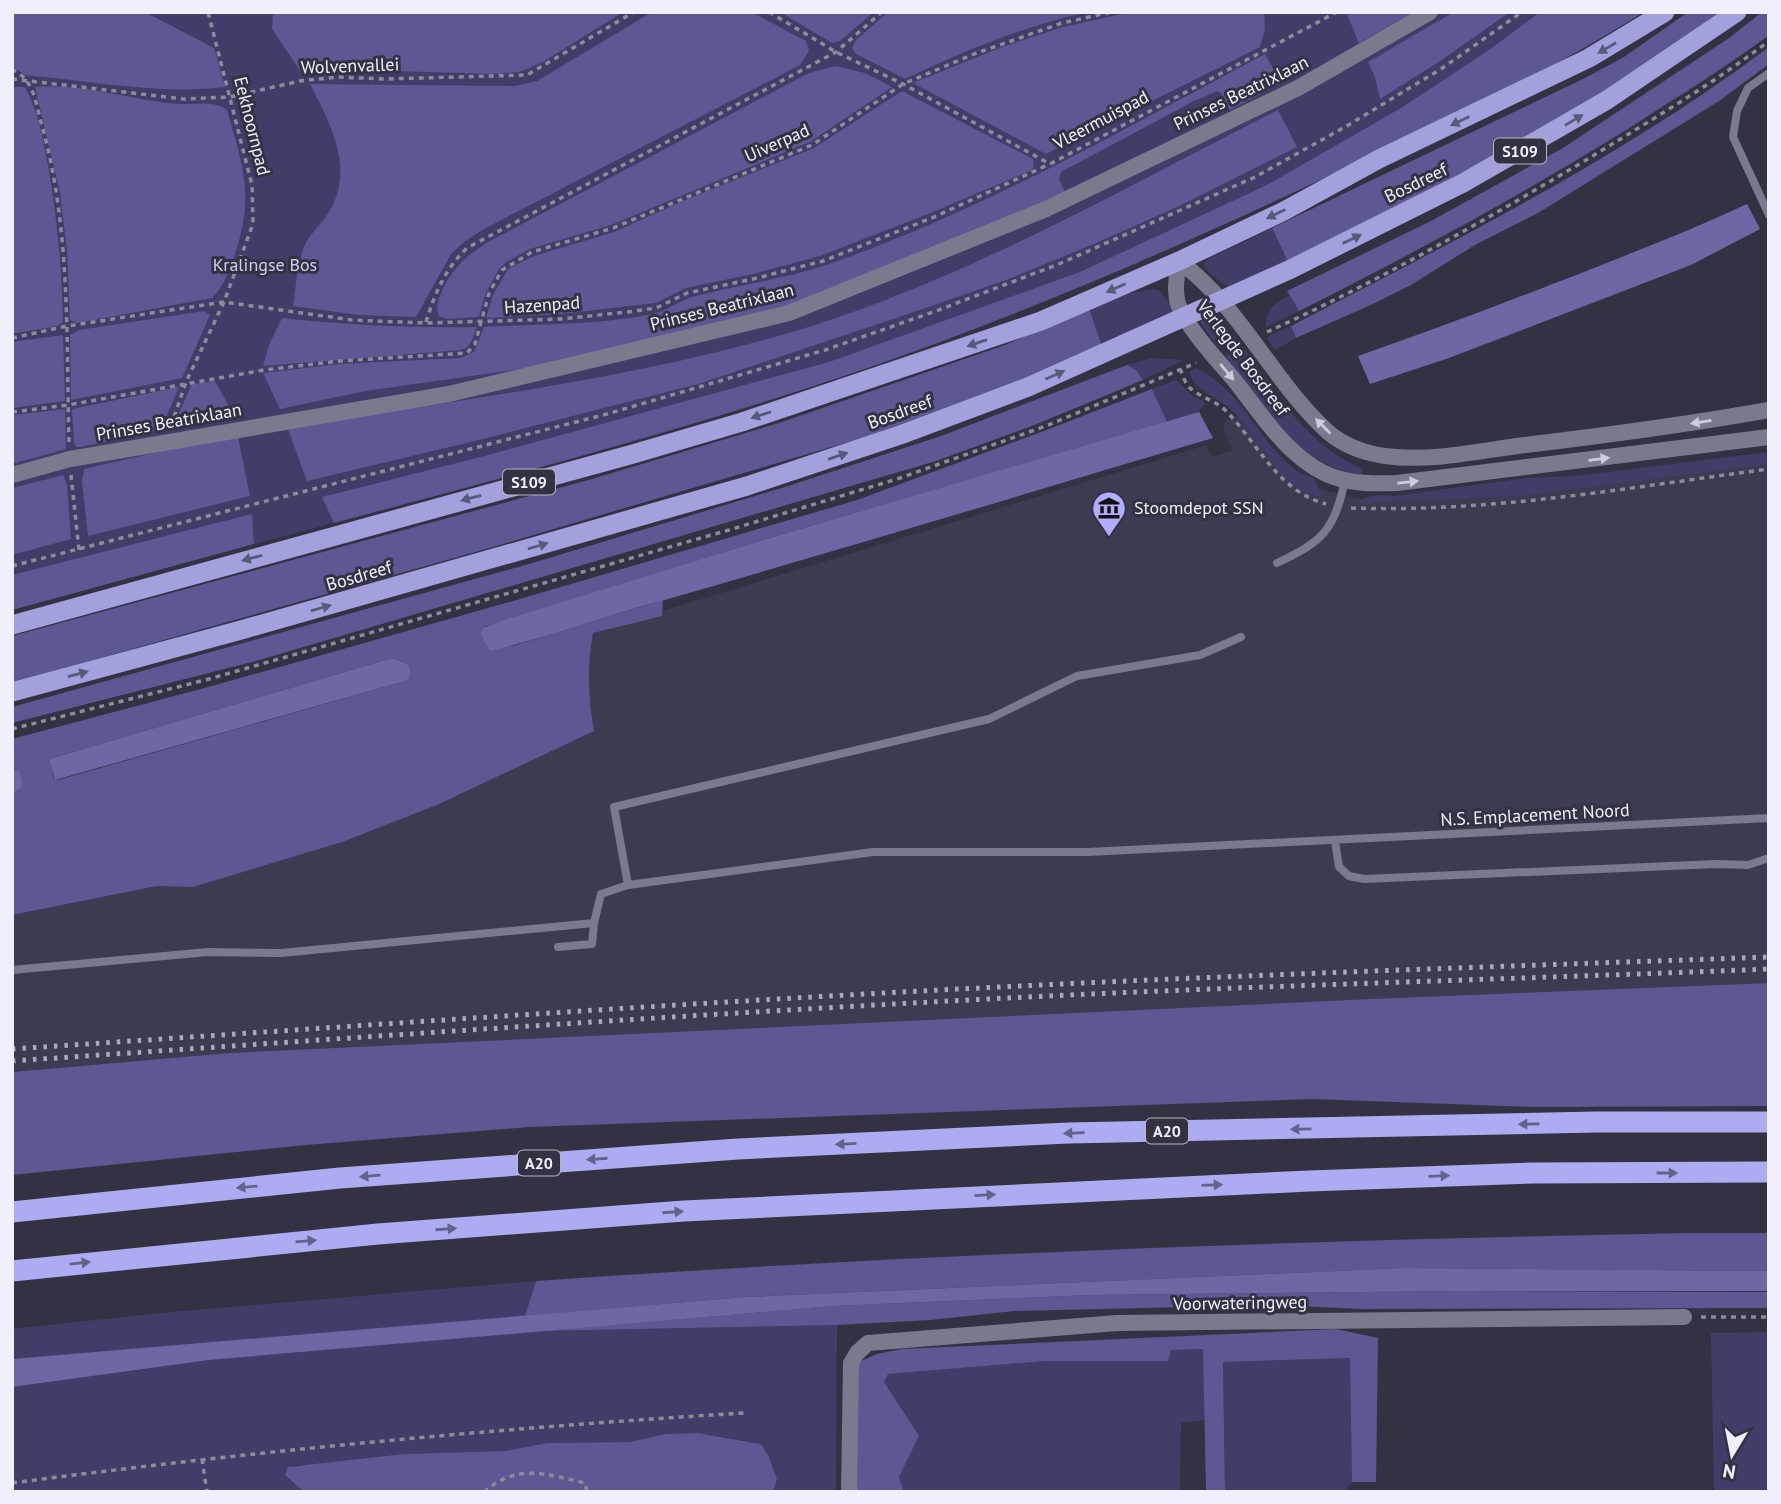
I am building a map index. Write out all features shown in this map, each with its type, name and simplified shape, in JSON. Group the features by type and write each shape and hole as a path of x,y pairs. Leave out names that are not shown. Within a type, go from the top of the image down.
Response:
{"highway":[{"name":"Bosdreef","path":"12,625 742,422 1041,321 1284,211 1380,159 1589,58 1665,12"},
{"name":"Bosdreef","path":"12,692 460,569 760,482 901,435 1028,387 1221,301 1463,183 1606,100 1737,12"},
{"name":"A20","path":"12,1212 340,1178 738,1149 1069,1133 1597,1122 1769,1122"},
{"path":"12,1271 378,1234 711,1209 1532,1173 1769,1172"}],"street":[{"name":"Prinses Beatrixlaan","path":"12,475 70,459 449,394 789,313 1046,209 1298,88 1430,12"},
{"name":"Verlegde Bosdreef","path":"1178,261 1198,275 1221,301 1326,430 1354,448 1383,456 1419,457 1462,453 1647,431 1769,410"},
{"name":"Verlegde Bosdreef","path":"1178,261 1178,304 1186,317 1285,444 1321,471 1345,481 1397,483 1769,438"},
{"name":"Voorwateringweg","path":"849,1492 851,1363 857,1353 869,1343 1117,1323 1684,1317"}],"lane":[{"path":"1769,73 1748,88 1737,111 1733,137 1769,215"},
{"path":"1277,563 1307,549 1327,531 1339,508 1345,481"},
{"path":"558,947 592,944 601,894 628,885 614,807 989,719 1077,676 1200,655 1241,637"},
{"name":"N.S. Emplacement Noord","path":"628,885 873,852 1088,852 1769,818"},
{"path":"1335,841 1339,867 1349,876 1364,879 1717,864 1748,865 1769,858"},
{"path":"12,970 208,952 295,952 594,923"}],"path":[{"name":"Eekhoornpad","path":"165,442 186,382 224,302 253,224 252,185 208,12"},
{"name":"Wolvenvallei","path":"12,79 184,99 230,97 300,81 338,77 385,79 527,75 634,12"},
{"name":"Vleermuispad","path":"769,12 836,52 903,84 1050,164 1337,12"},
{"path":"426,323 440,283 452,262 467,248 836,52 882,12"},
{"name":"Uiverpad","path":"186,382 340,361 467,353 475,344 489,293 498,276 502,270 532,252 613,228 812,145 903,84 1001,43 1062,23 1112,12"},
{"path":"12,566 607,414 825,350 948,306 1059,264 1255,177 1441,69 1522,12"},
{"path":"12,69 26,79 32,92 44,131 58,201 65,267 70,459 79,550"},
{"name":"Hazenpad","path":"12,338 67,326 224,302 352,320 426,323 561,319 656,308 687,293 823,261 934,217 1050,164"},
{"path":"12,412 68,405 186,382"},
{"path":"1684,1317 1769,1317"},
{"path":"12,1483 202,1458 592,1423 744,1413"},
{"path":"202,1458 207,1492"},
{"path":"484,1492 494,1483 511,1476 536,1472 585,1483 587,1492"}],"shaded area":[{"path":"145,12 214,48 225,87 175,89 125,86 25,75 12,66 12,13"},
{"path":"273,12 623,12 543,62 519,72 497,74 320,69 301,72 272,29"},
{"path":"652,12 751,12 806,41 809,51 800,65 484,229 464,242 451,254 416,317 358,315 293,306 304,247 329,212 337,196 340,179 340,163 332,131 310,84 515,86 537,81"},
{"path":"780,12 874,12 840,41 832,43"},
{"path":"888,12 1088,12 995,40 905,79 856,54 852,48 856,40"},
{"path":"1131,12 1264,12 1265,29 1260,47 1046,154 913,83 1002,47 1063,27"},
{"path":"1414,12 1359,43 1347,14"},
{"path":"1454,12 1510,12 1380,99 1368,62"},
{"path":"1540,12 1644,12 1505,90 1303,188 1123,269 941,342 812,387 676,429 334,523 322,497 477,458 829,362 1080,272 1267,185 1401,108 1489,50"},
{"path":"1688,12 1721,12 1618,85 1366,227 1289,264 1272,228 1583,79 1624,57"},
{"path":"1762,12 1769,12 1769,35 1701,82 1509,200 1299,311 1287,291 1431,221 1563,148 1729,38"},
{"path":"1769,47 1769,64 1719,101 1538,213 1475,245 1411,285 1296,338 1291,326 1475,230 1596,162 1713,87"},
{"path":"1265,54 1281,83 1230,110 1221,93 1217,91 1192,102 1061,172 1059,180 1066,193 838,296 585,360 365,391 280,409 263,373 339,364 460,358 474,352 484,327 633,318 663,311 692,297 826,265 883,244 995,195"},
{"path":"835,66 865,73 892,87 810,142 611,225 530,249 499,269 486,292 479,317 447,319 439,316 437,310 440,296 452,274 466,258 488,242 809,73"},
{"path":"12,87 25,87 30,96 44,145 56,224 63,322 57,326 12,334"},
{"path":"35,87 88,89 163,102 210,104 227,110 245,184 244,218 227,275 212,298 77,323 70,320 67,251 60,193"},
{"path":"902,91 1033,159 1032,170 820,256 686,288 656,303 561,314 486,318 493,295 508,269 534,256 614,232 814,148"},
{"path":"1278,110 1297,147 1175,208 1009,279 698,384 307,481 288,429 618,374 748,344 812,326 873,305 991,255"},
{"path":"1747,204 1760,229 1691,265 1449,358 1370,384 1358,356 1584,272"},
{"path":"1089,308 1103,349 872,435 486,549 12,683 12,636 592,479 779,423 1005,345"},
{"path":"204,311 210,315 182,378 71,400 70,335 79,330"},
{"path":"282,318 379,326 477,327 470,344 461,350 263,366 269,345"},
{"path":"63,335 65,401 12,408 12,342"},
{"path":"1127,365 1136,370 1143,380 1037,424 936,461 256,661 12,723 12,707 529,564 785,487 941,436"},
{"path":"215,381 235,417 184,426 178,415 192,384"},
{"path":"179,387 162,427 76,447 72,409"},
{"path":"1152,389 1167,422 773,537 484,627 511,646 663,600 662,616 593,633 589,682 594,731 437,805 342,842 193,887 157,886 12,915 12,795 21,788 12,771 12,739 513,601 857,500","holes":["392,658 407,664 411,669 409,680 54,779 53,758"]},
{"path":"65,409 66,449 12,464 12,415"},
{"path":"1199,412 1213,438 557,633 490,651 481,635 483,628 507,619 773,537"},
{"path":"1242,414 1282,466 1315,488 1365,500 1769,459 1769,983 1370,999 229,1053 12,1072 12,915 207,875 593,728 577,637 1207,445 1211,457 1232,451 1222,423"},
{"path":"238,437 250,496 88,536 82,481 84,469"},
{"path":"63,475 67,485 71,539 12,555 12,488"},
{"path":"252,514 254,544 12,610 12,575"},
{"path":"392,658 407,664 411,669 409,680 55,780 50,760 53,758"},
{"path":"12,771 19,771 22,782 21,788 12,795"},
{"path":"1769,983 1769,1106 1536,1107 1312,1099 529,1127 306,1145 12,1175 12,1072 229,1053 1370,999"},
{"path":"1769,1233 1769,1271 1404,1268 745,1297 525,1316 536,1281 825,1263 1114,1250"},
{"path":"1404,1268 1769,1271 1769,1291 1091,1295 834,1306 209,1360 12,1387 12,1359 745,1297"},
{"path":"1461,1291 1769,1292 1769,1308 1361,1309 1276,1305 1014,1311 931,1320 837,1325 538,1331 834,1306 1091,1295"},
{"path":"1336,1329 1378,1338 1376,1482 1352,1482 1350,1358 1223,1362 1225,1492 1206,1490 1203,1349 1171,1350 1168,1361 1046,1361 888,1374 884,1382 919,1436 899,1477 904,1492 857,1492 854,1377 859,1362 877,1354 902,1349"},
{"path":"698,1433 761,1444 777,1479 773,1492 304,1492 285,1475 288,1467 404,1454 505,1451 547,1443 630,1442 665,1434"}],"green space":[{"name":"Kralingse Bos","path":"12,12 1594,12 1252,205 898,348 329,510 334,523 254,544 254,529 12,591"},
{"path":"1272,228 1289,264 1234,291 1210,274 1204,264 1210,258"},
{"path":"1154,289 1160,291 1178,315 1103,349 1089,308 1121,295"},
{"path":"1289,296 1299,311 1266,327 1267,316 1272,307"},
{"path":"1215,314 1236,338 1235,341 1217,346 1201,324 1201,321"},
{"path":"1291,326 1296,338 1275,350 1267,337"},
{"path":"1243,347 1309,433 1343,459 1363,469 1362,476 1317,459 1282,430 1225,356"},
{"path":"1151,358 1184,360 1143,380 1136,370 1127,365"},
{"path":"1197,368 1231,394 1270,445 1291,467 1314,478 1322,497 1296,487 1284,476 1235,413 1195,383 1190,371"},
{"path":"1176,380 1192,396 1205,402 1199,412 1167,422 1152,389"},
{"path":"1769,452 1769,464 1520,496 1358,503 1375,496 1395,496 1526,478 1575,476"},
{"path":"536,1281 525,1316 12,1359 12,1329 160,1313"},
{"path":"837,1325 836,1492 773,1492 777,1479 772,1464 769,1457 753,1442 698,1433 665,1434 630,1442 547,1443 505,1451 404,1454 321,1465 295,1465 285,1475 304,1492 12,1492 12,1387 209,1360 538,1331"},
{"path":"1769,1332 1769,1492 1714,1492 1711,1333"},
{"path":"1204,1349 1205,1420 1181,1423 1180,1492 904,1492 899,1477 919,1436 884,1382 888,1374 1046,1361 1167,1361 1171,1350"},
{"path":"1351,1358 1352,1482 1347,1487 1348,1492 1225,1492 1223,1362"}],"railway":[{"path":"12,1049 921,991 1239,976 1769,957"},
{"path":"12,1061 1027,997 1769,969"}],"place":[{"name":"Stoomdepot SSN","path":"1109,538"}]}
